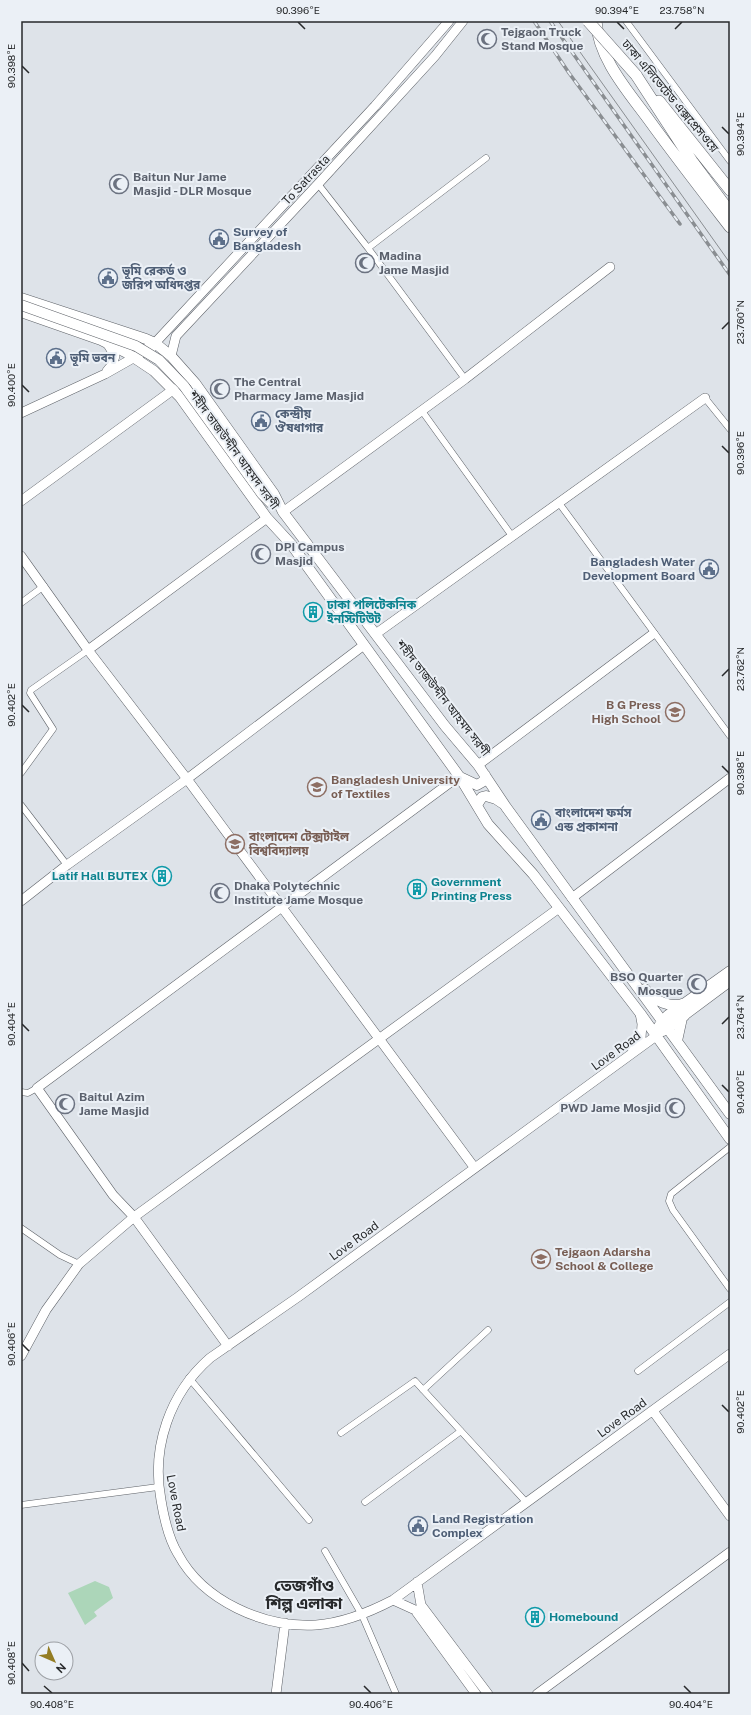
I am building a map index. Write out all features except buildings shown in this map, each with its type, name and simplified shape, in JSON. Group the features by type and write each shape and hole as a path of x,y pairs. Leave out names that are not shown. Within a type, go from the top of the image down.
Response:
{"highway":[{"name":"ঢাকা এলিভেটেড এক্সপ্রেসওয়ে","path":"588,21 663,104 730,190"},
{"path":"596,21 599,40 616,74 667,145 730,227"},
{"path":"636,75 692,161 730,212"}],"main road":[{"name":"শহীদ তাজউদ্দীন আহমদ সরণী","path":"21,298 132,334 155,343 171,356 195,383 274,494 283,512 377,633 445,726 478,765 506,807 730,1114"},
{"path":"21,305 136,346 159,360 184,386 262,494 283,512"},
{"name":"শহীদ তাজউদ্দীন আহমদ সরণী","path":"21,312 105,342 123,350 151,368 174,389 267,518 291,544 459,776 488,824 533,874 640,1014 730,1139"},
{"path":"123,350 132,334"},
{"path":"135,357 155,343"},
{"path":"151,368 147,356 155,343"},
{"path":"166,382 170,369 171,356"},
{"path":"459,776 466,781 477,785 484,781 485,775"},
{"path":"477,806 482,797 486,796 496,799 506,807"},
{"path":"620,963 628,966 649,994 658,1002 687,1007"},
{"path":"656,1036 665,1024 730,971"},
{"path":"677,1041 682,1018 687,1007 730,981"},
{"path":"721,1127 730,1120"}],"street":[{"path":"155,343 310,177 449,21"},
{"name":"To Satrasta","path":"171,356 176,336 435,56 463,21"},
{"path":"626,21 730,161"},
{"path":"426,48 435,56"},
{"path":"368,248 486,158"},
{"path":"310,177 318,184 368,248 465,379"},
{"path":"283,512 465,379 610,266"},
{"path":"105,342 115,356 112,365 105,374"},
{"path":"21,412 105,374 135,357"},
{"path":"160,400 166,382"},
{"path":"21,501 174,389"},
{"path":"377,633 705,398 730,429"},
{"path":"422,411 512,536"},
{"path":"559,503 653,634 730,736"},
{"path":"21,773 54,729 30,693 31,690 88,650 267,518"},
{"path":"21,556 44,586 88,650 187,779 474,1167"},
{"path":"21,603 44,586"},
{"path":"478,765 653,634"},
{"path":"21,901 67,864 187,779 364,646"},
{"path":"21,1092 28,1093 37,1088 459,776"},
{"path":"572,898 730,778"},
{"path":"21,805 67,864"},
{"path":"21,1356 46,1310 79,1264 134,1217 559,908"},
{"path":"589,1085 592,1077 600,1070 640,1041 642,1031 640,1014"},
{"name":"Love Road","path":"656,1036 210,1358 189,1378 169,1416 164,1431 157,1468 158,1487 169,1533 178,1554 189,1571 209,1590 231,1606 285,1623 317,1625 362,1614 393,1600 730,1354"},
{"path":"37,1088 113,1195 134,1217 228,1346"},
{"path":"730,1147 671,1194 669,1201 673,1210 730,1289"},
{"path":"21,1228 60,1255 79,1264"},
{"path":"638,1371 730,1302"},
{"path":"423,1390 488,1330"},
{"path":"189,1378 309,1520"},
{"path":"341,1433 415,1381 526,1502"},
{"path":"653,1411 730,1516"},
{"path":"365,1502 461,1431"},
{"path":"21,1505 158,1487"},
{"path":"325,1551 362,1614 396,1694"},
{"path":"537,1694 730,1552"},
{"path":"417,1582 418,1607 476,1694"},
{"path":"393,1600 418,1607 488,1694"},
{"path":"276,1694 285,1623"}],"green space":[{"path":"95,1581 109,1587 113,1598 94,1612 97,1616 85,1625 68,1593"}],"tram line":[{"path":"558,21 730,263"}],"railway":[{"path":"534,21 569,73 680,224"},
{"path":"550,21 730,275"}],"place":[{"name":"Tejgaon Truck Stand Mosque","path":"487,39"},
{"name":"Baitun Nur Jame Masjid - DLR Mosque","path":"119,184"},
{"name":"Survey of Bangladesh","path":"219,239"},
{"name":"Madina Jame Masjid","path":"365,263"},
{"name":"ভূমি রেকর্ড ও জরিপ অধিদপ্তর","path":"108,278"},
{"name":"ভূমি ভবন","path":"56,358"},
{"name":"The Central Pharmacy Jame Masjid","path":"220,389"},
{"name":"কেন্দ্রীয় ঔষধাগার","path":"261,421"},
{"name":"DPI Campus Masjid","path":"261,554"},
{"name":"Bangladesh Water Development Board","path":"709,569"},
{"name":"ঢাকা পলিটেকনিক ইনস্টিটিউট","path":"313,612"},
{"name":"B G Press High School","path":"675,712"},
{"name":"Bangladesh University of Textiles","path":"317,787"},
{"name":"বাংলাদেশ ফর্মস এন্ড প্রকাশনা","path":"541,820"},
{"name":"বাংলাদেশ টেক্সটাইল বিশ্ববিদ্যালয়","path":"235,844"},
{"name":"Latif Hall BUTEX","path":"162,876"},
{"name":"Government Printing Press","path":"417,889"},
{"name":"Dhaka Polytechnic Institute Jame Mosque","path":"220,893"},
{"name":"BSO Quarter Mosque","path":"697,984"},
{"name":"Baitul Azim Jame Masjid","path":"65,1104"},
{"name":"PWD Jame Mosjid","path":"675,1108"},
{"name":"Tejgaon Adarsha School & College","path":"541,1259"},
{"name":"Land Registration Complex","path":"418,1526"},
{"name":"Homebound","path":"535,1617"}],"district":[{"name":"তেজগাঁও শিল্প এলাকা","path":"304,1594"}]}
